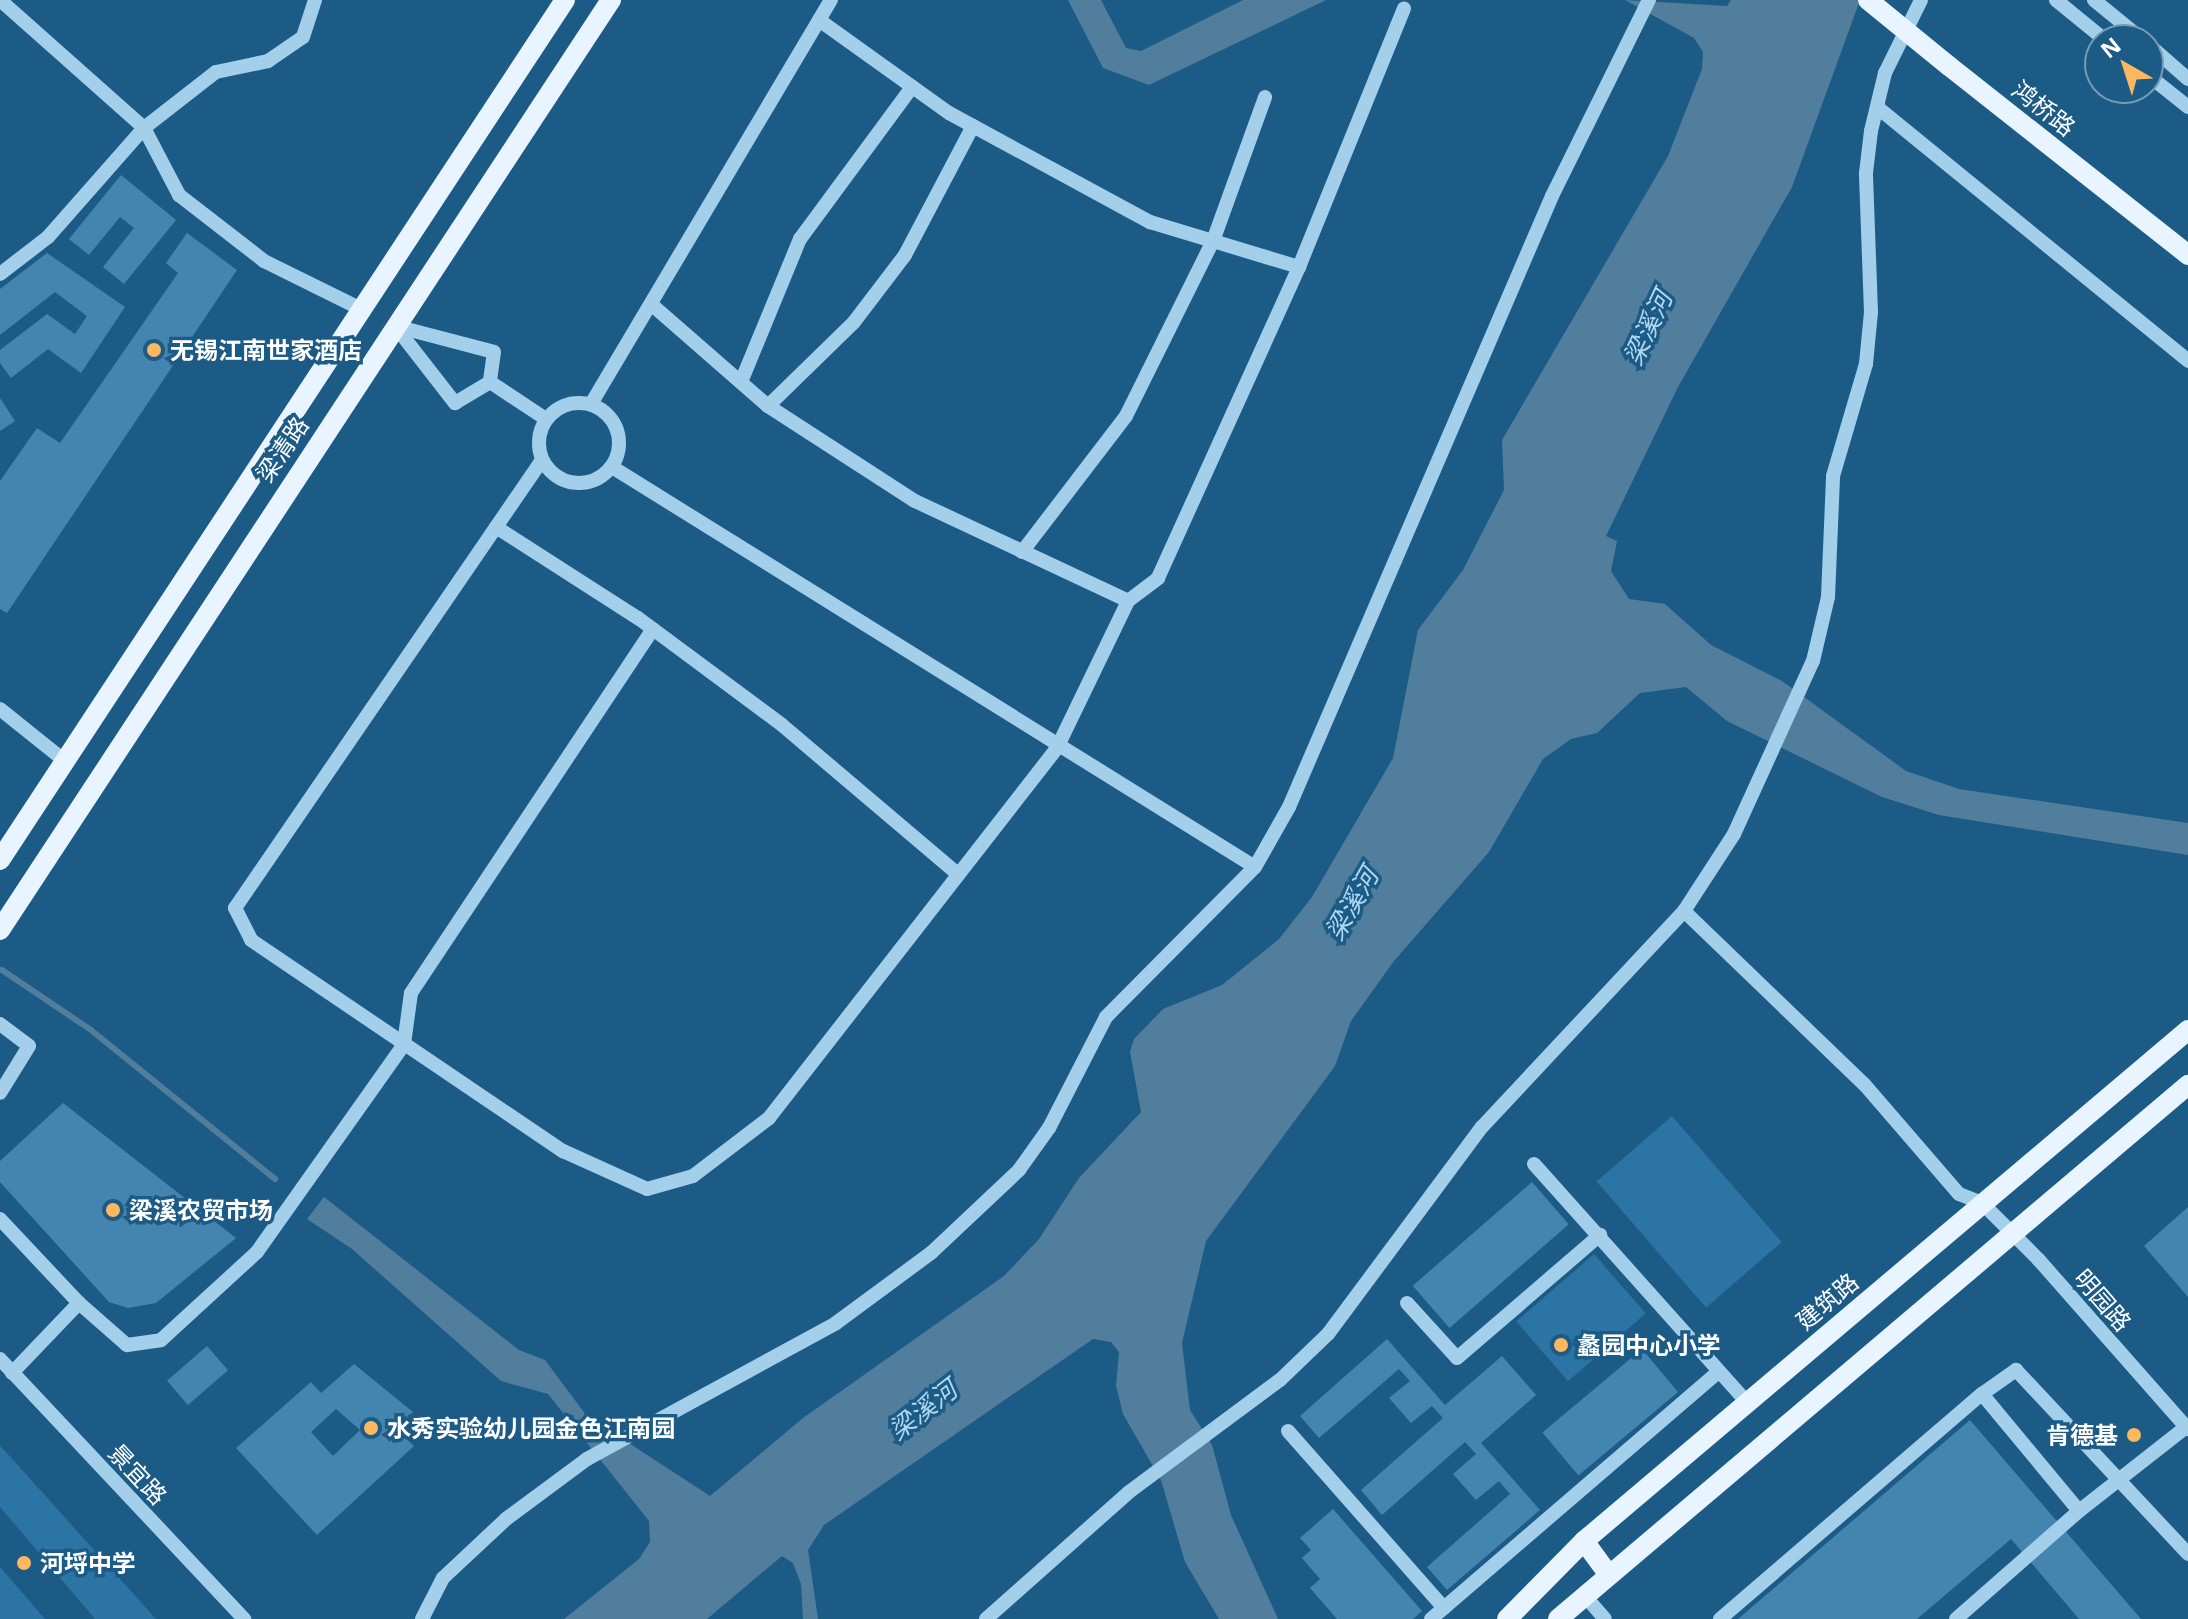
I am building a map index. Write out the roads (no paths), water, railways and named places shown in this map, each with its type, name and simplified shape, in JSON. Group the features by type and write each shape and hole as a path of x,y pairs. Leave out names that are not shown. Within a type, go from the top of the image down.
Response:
{"main road":[{"name":"梁清路","path":"0,860 565,0"},
{"name":"梁清路","path":"0,930 611,0"},
{"name":"鸿桥路","path":"1868,0 2188,255"},
{"path":"361,309 395,326"},
{"name":"建筑路","path":"1507,1619 1584,1541 2188,1030"},
{"path":"1558,1619 2188,1085"},
{"path":"1584,1541 1609,1575"}],"street":[{"path":"0,0 144,128 179,195 264,261 361,309"},
{"path":"0,274 48,237 144,128 216,72 268,61 303,37 315,0"},
{"path":"591,404 831,0"},
{"path":"422,1619 443,1578 506,1519 587,1459 629,1433 836,1323 931,1253 1019,1170 1049,1128 1106,1017 1255,867 1302,779 1552,196 1649,0"},
{"path":"986,1619 1129,1492 1328,1334 1482,1127 1684,911 1734,834 1813,661 1828,597 1833,476 1866,364 1871,312 1866,173 1885,73 1921,0"},
{"path":"2056,0 2085,24"},
{"path":"2094,0 2123,24"},
{"path":"542,460 235,908 251,940 563,1151 647,1189 693,1176 769,1118 1057,748 1128,601 1158,578 1299,267 1404,9"},
{"path":"819,20 912,87 973,126 1150,222 1299,267"},
{"path":"2164,58 2188,79"},
{"path":"741,382 800,239 912,87"},
{"path":"2164,88 2188,107"},
{"path":"1022,552 1126,416 1213,241 1265,97"},
{"path":"1877,107 2188,361"},
{"path":"768,406 854,322 905,255 973,126"},
{"path":"651,304 768,406 915,501 1128,601"},
{"path":"395,326 455,403 490,382"},
{"path":"395,326 494,352 490,382"},
{"path":"490,382 546,419"},
{"path":"591,404 617,429 612,467 602,477 575,484 550,472 538,446 546,419 566,405 591,404"},
{"path":"612,467 1057,748 1255,867"},
{"path":"496,527 653,629 782,725 958,874"},
{"path":"0,1219 79,1303 127,1345 161,1340 257,1252 404,1044 411,993 653,629"},
{"path":"0,709 65,761"},
{"name":"明园路","path":"1684,911 1853,1074 1959,1194 1982,1203 2187,1428"},
{"path":"0,1024 29,1046 0,1093"},
{"path":"1534,1164 1747,1402"},
{"path":"1407,1303 1457,1358 1600,1235"},
{"path":"12,1373 79,1303"},
{"name":"景宜路","path":"0,1359 244,1619"},
{"path":"1720,1619 1982,1394 2016,1370 2188,1554"},
{"path":"1431,1619 1718,1372"},
{"path":"1982,1394 2079,1511"},
{"path":"1956,1619 2079,1511 2187,1428"},
{"path":"1288,1431 1444,1608"},
{"path":"1585,1596 1605,1619"}],"water":[{"path":"1068,0 1101,0 1126,48 1141,51 1243,0 1326,0 1149,85 1103,68"},
{"name":"梁溪河","path":"1625,0 1727,6 1731,0 1860,0 1792,187 1678,387 1606,536 1617,541 1611,571 1629,599 1665,604 1711,645 1782,681 1906,771 1959,789 2188,823 2188,855 1939,815 1882,797 1727,721 1686,687 1640,693 1597,733 1571,739 1543,759 1489,852 1394,961 1351,1021 1335,1066 1206,1241 1182,1343 1190,1410 1212,1445 1231,1515 1278,1619 1219,1619 1185,1562 1161,1480 1123,1414 1116,1386 1119,1352 1111,1342 1093,1339 824,1525 808,1550 818,1619 803,1619 801,1584 793,1563 782,1556 707,1619 564,1619 639,1559 650,1542 649,1521 548,1394 501,1381 352,1249 307,1219 324,1197 519,1350 545,1360 586,1415 710,1496 803,1418 1004,1276 1039,1239 1079,1178 1141,1112 1130,1052 1134,1039 1163,1009 1222,985 1279,939 1312,897 1393,758 1418,630 1463,570 1504,490 1502,440 1668,156 1702,69 1703,52 1694,38"}],"waterway":[{"path":"2,970 91,1030 275,1179"}],"place":[{"name":"无锡江南世家酒店","path":"154,350"},
{"name":"梁溪农贸市场","path":"113,1210"},
{"name":"蠡园中心小学","path":"1561,1345"},
{"name":"水秀实验幼儿园金色江南园","path":"371,1428"},
{"name":"肯德基","path":"2134,1435"},
{"name":"河埒中学","path":"24,1563"}]}
